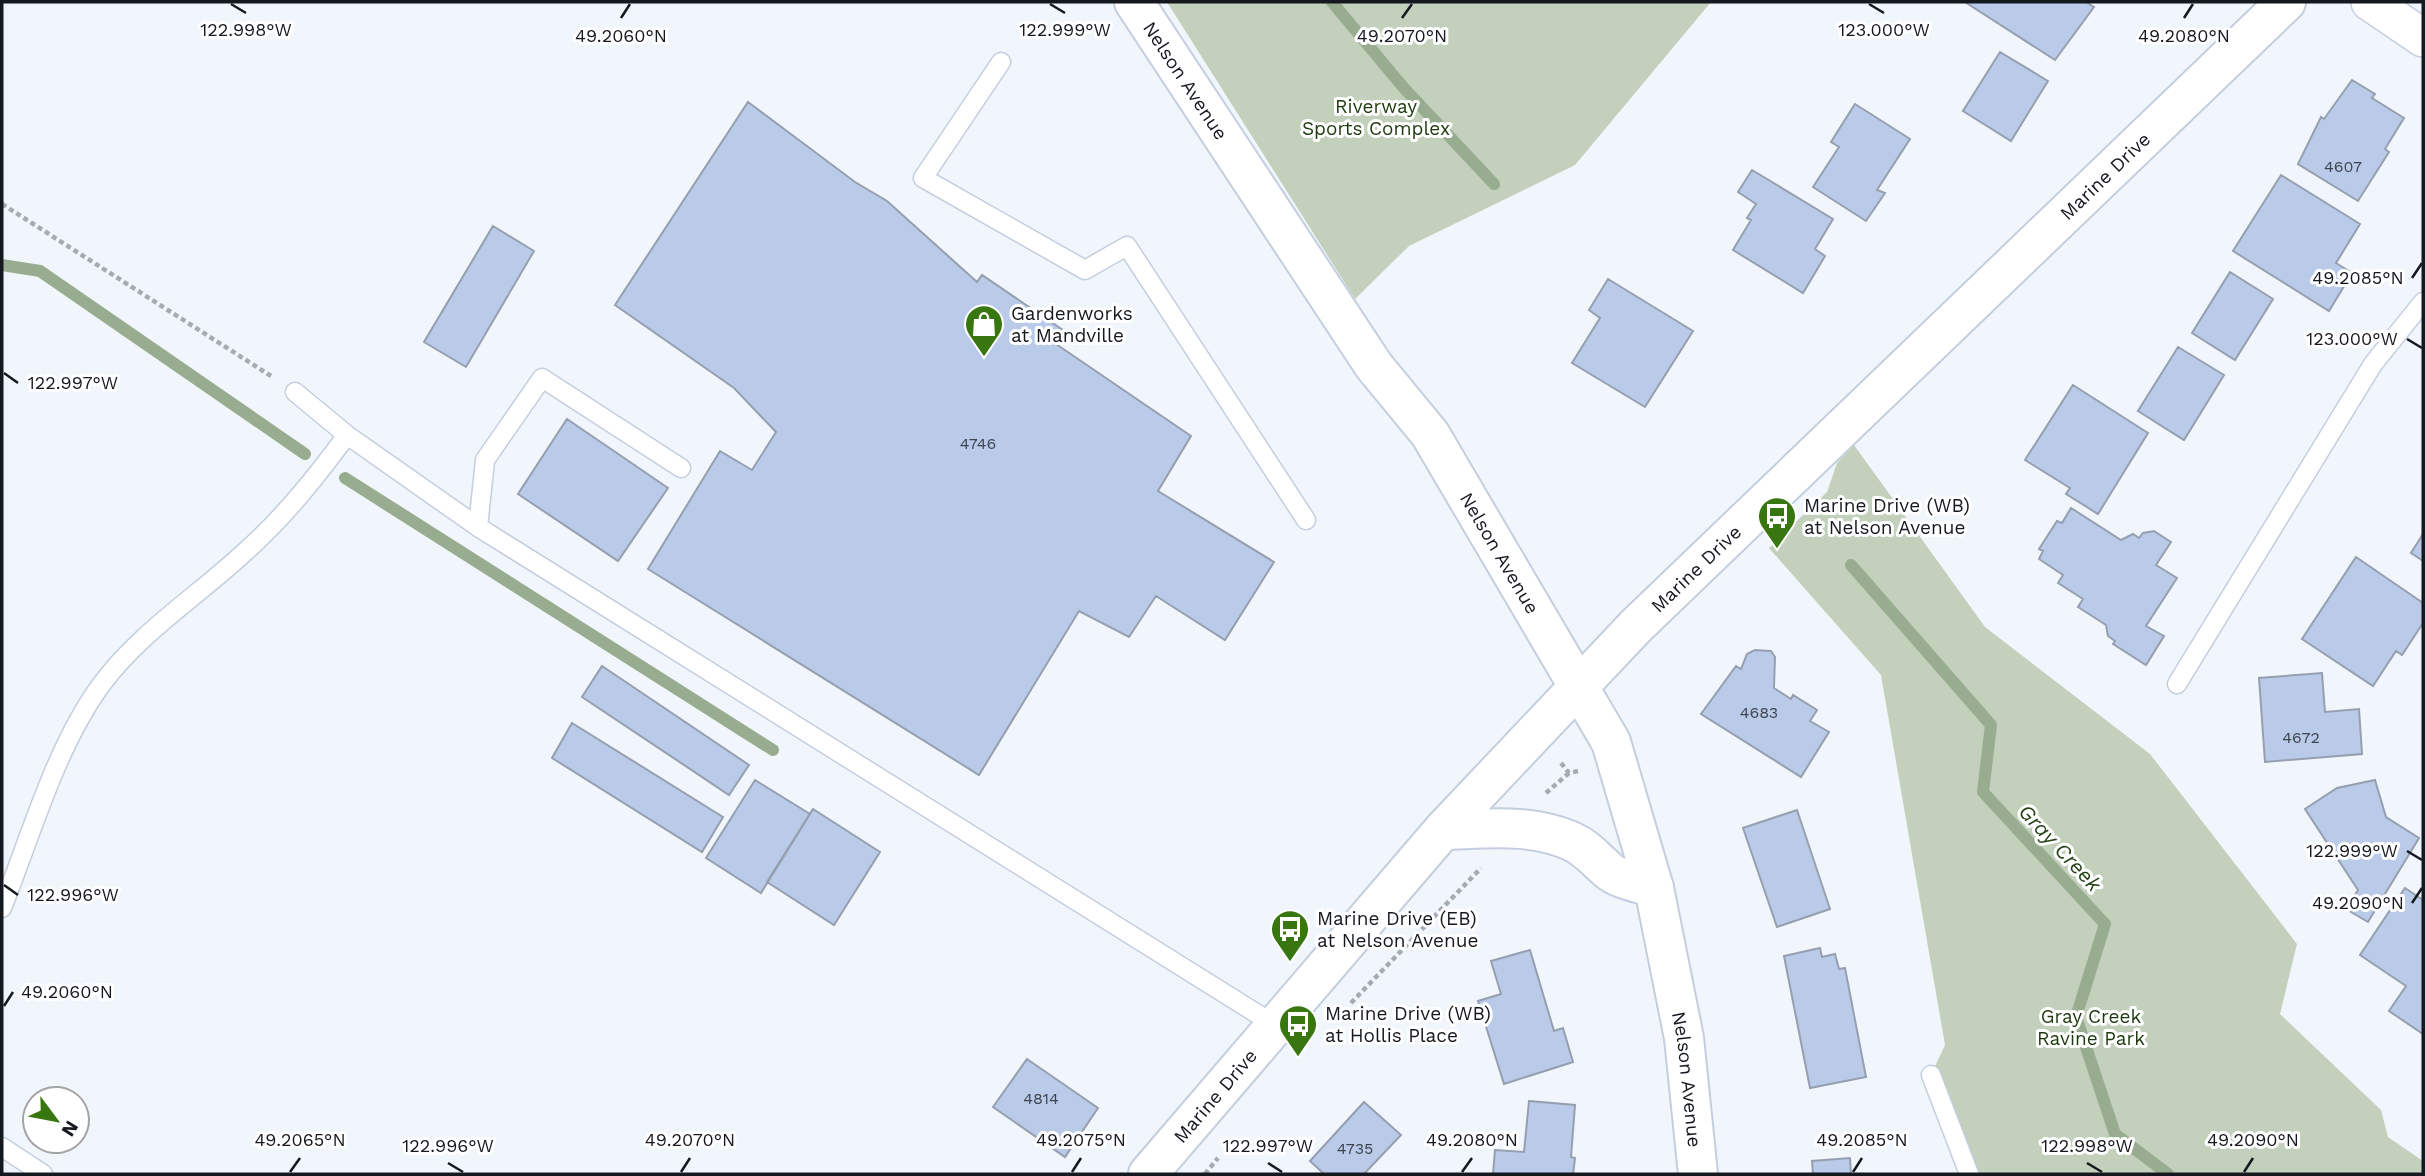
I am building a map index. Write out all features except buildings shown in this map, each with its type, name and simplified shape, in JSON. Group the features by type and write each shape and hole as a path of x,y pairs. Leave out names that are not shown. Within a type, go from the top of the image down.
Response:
{"street":[{"name":"Nelson Avenue","path":"1134,2 1374,366 1430,434 1611,742 1654,888 1684,1038 1695,1119 1698,1174"},
{"name":"Marine Drive","path":"1148,1174 1443,830 1636,626 2286,2"},
{"path":"2370,2 2423,38"},
{"path":"1443,830 1515,828 1542,832 1570,841 1592,854 1611,872 1654,888"}],"lane":[{"path":"1001,62 923,178 1085,270 1127,246 1306,520"},
{"path":"2177,684 2373,363 2423,302"},
{"path":"478,527 485,460 542,378 681,468"},
{"path":"295,392 347,435 478,527 1275,1025"},
{"path":"2,908 71,733 101,685 127,655 247,551 292,505 347,435"},
{"path":"1931,1075 1969,1174"},
{"path":"2,1147 43,1174"}],"path":[{"path":"2,204 295,392"},
{"path":"1559,760 1569,773"},
{"path":"1537,801 1569,773 1586,769"},
{"path":"1345,1009 1483,865"}],"green space":[{"name":"Riverway Sports Complex","path":"1167,2 1711,2 1575,165 1409,246 1355,299"},
{"name":"Gray Creek Ravine Park","path":"1854,445 1985,627 2150,754 2297,944 2280,1014 2381,1110 2388,1137 2423,1161 2423,1174 1969,1174 1931,1075 1945,1045 1881,675 1769,548 1827,492 1837,463"}],"waterway":[{"name":"Gray Creek","path":"1332,2 1403,87 1494,184"},
{"path":"2,265 40,271 305,454"},
{"path":"345,478 773,750"},
{"name":"Gray Creek","path":"1851,565 1991,725 1983,792 2105,924 2076,1017 2115,1134 2168,1174"}],"place":[{"name":"Gardenworks at Mandville","path":"984,358"},
{"name":"Marine Drive (WB) at Nelson Avenue","path":"1777,550"},
{"name":"Marine Drive (EB) at Nelson Avenue","path":"1290,963"},
{"name":"Marine Drive (WB) at Hollis Place","path":"1298,1058"}]}
